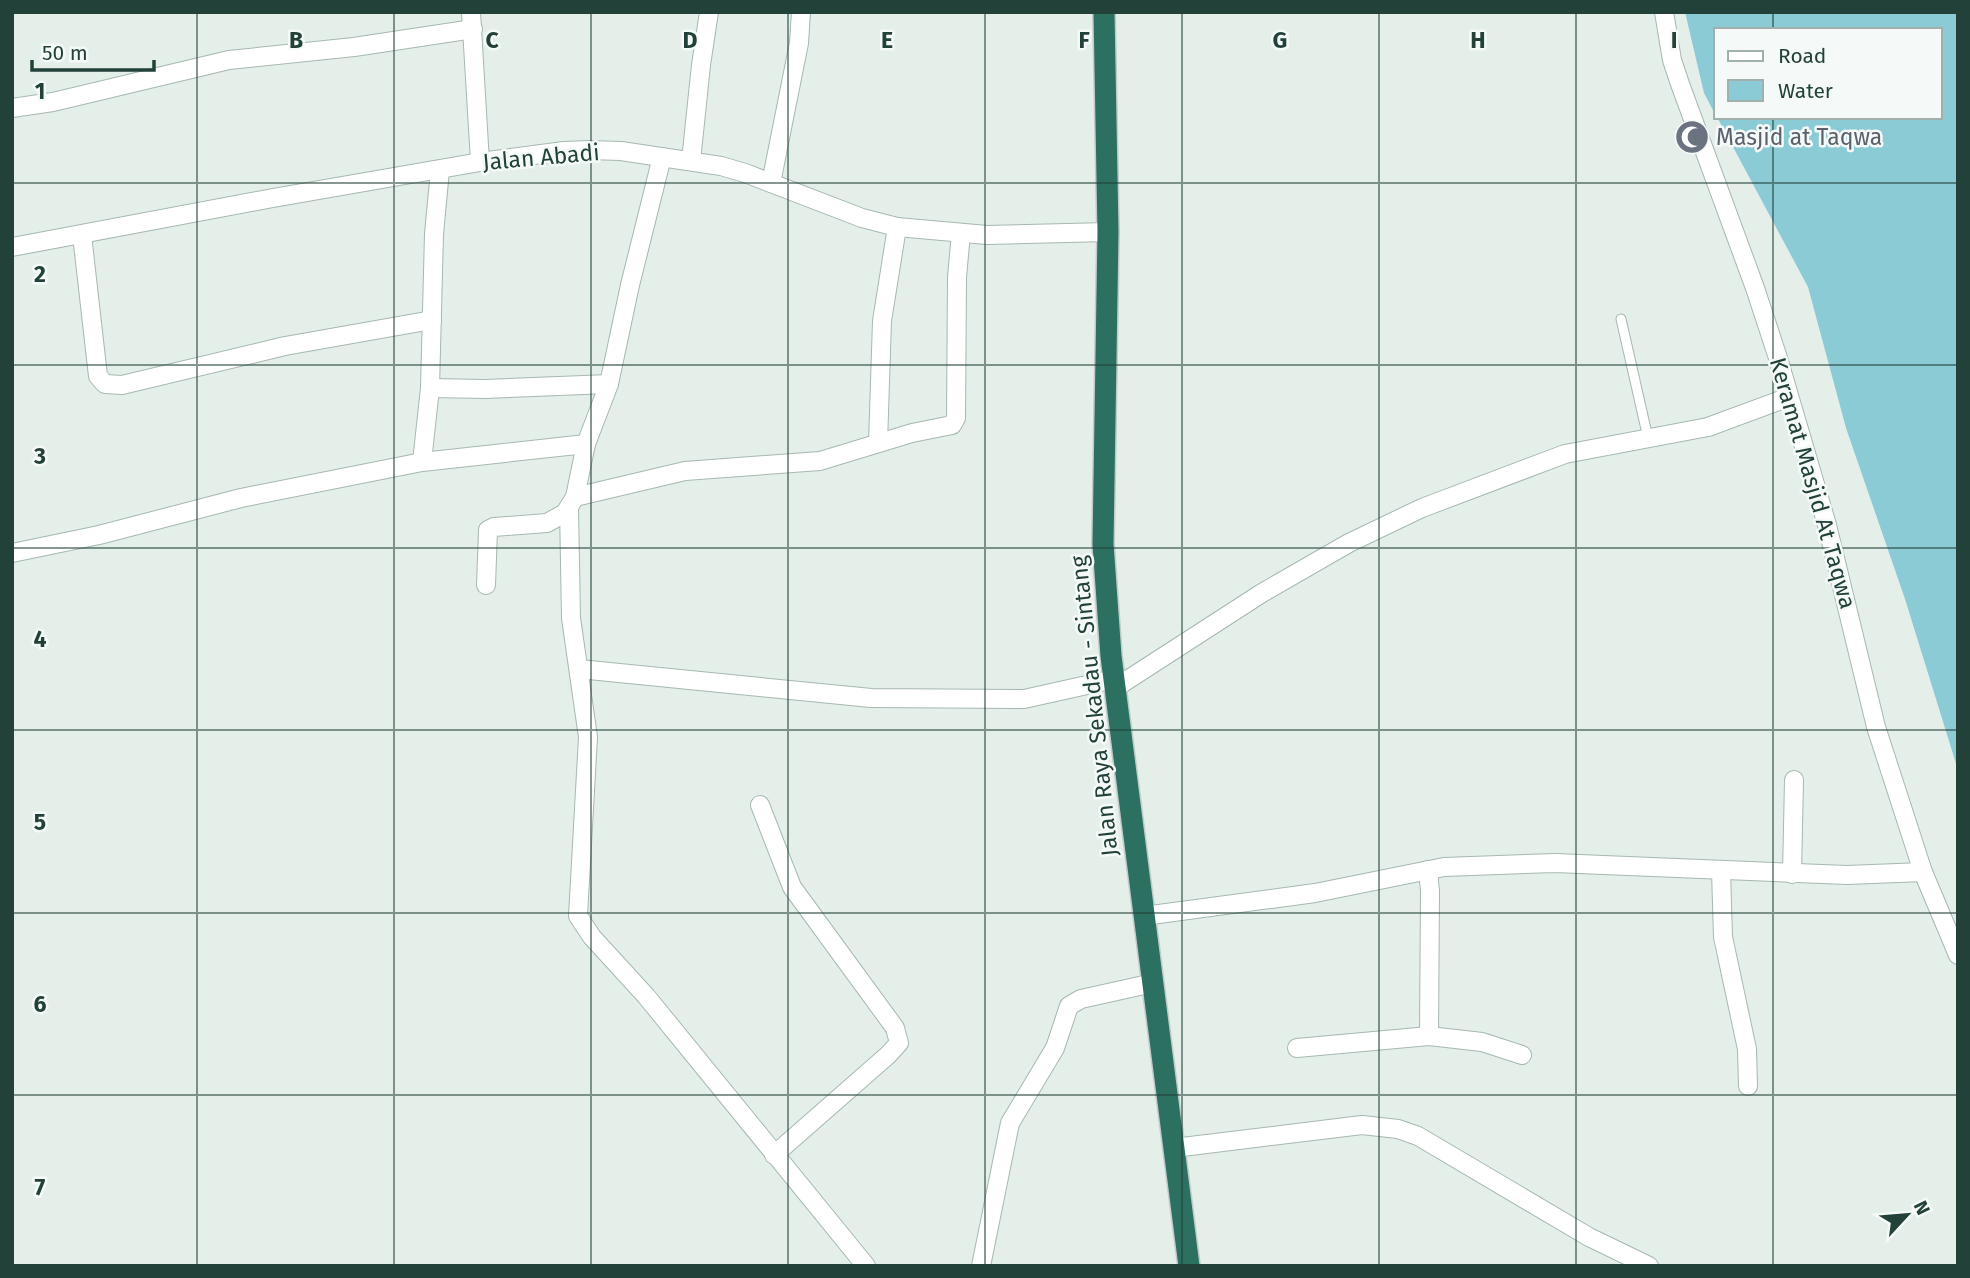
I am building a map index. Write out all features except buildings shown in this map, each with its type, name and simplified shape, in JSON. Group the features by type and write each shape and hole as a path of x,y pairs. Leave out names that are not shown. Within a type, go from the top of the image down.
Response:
{"highway":[{"name":"Jalan Raya Sekadau - Sintang","path":"1104,12 1108,232 1103,544 1115,684 1189,1266"}],"street":[{"path":"691,162 709,12"},
{"path":"771,183 799,43 801,12"},
{"name":"Keramat Masjid At Taqwa","path":"1664,12 1672,60 1755,288 1811,464 1850,611 1871,708 1923,872 1958,955"},
{"path":"12,108 78,96 229,60 354,47 472,21 480,162"},
{"name":"Jalan Abadi","path":"12,247 480,162 589,150 621,151 721,166 862,218 897,228 961,233 1108,232"},
{"path":"663,157 630,285 609,384 586,444 572,503 571,618 588,737 578,916 592,937 646,996 866,1266"},
{"path":"422,462 430,388 434,234 440,170"},
{"path":"878,443 882,321 897,228"},
{"path":"486,585 488,530 494,527 547,523 560,517 572,503 685,471 820,461 917,431 949,426 955,422 957,277 961,233"},
{"path":"82,235 97,376 105,384 122,385 285,346 432,320"},
{"path":"430,388 609,384"},
{"path":"579,669 871,698 1024,699 1115,684 1262,593 1349,543 1390,523 1547,460 1708,427 1789,397"},
{"path":"12,553 99,535 241,498 422,462 586,444"},
{"path":"1792,874 1794,780"},
{"path":"760,805 792,887 895,1028 899,1043 774,1155"},
{"path":"1144,916 1315,893 1428,870 1555,863 1871,876 1923,872"},
{"path":"1428,870 1429,1036"},
{"path":"1721,871 1723,937 1747,1049 1748,1086"},
{"path":"981,1266 1010,1123 1055,1048 1069,1006 1081,999 1153,983"},
{"path":"1297,1048 1429,1036 1473,1040 1522,1055"},
{"path":"1174,1148 1363,1125 1398,1129 1418,1136 1589,1237 1649,1266"}],"lane":[{"path":"1621,319 1648,438"}],"water":[{"path":"1685,12 1958,12 1958,770 1905,599 1846,428 1808,287 1718,119 1942,119 1942,28 1714,28 1714,112 1704,93"}],"place":[{"name":"Masjid at Taqwa","path":"1692,137"}]}
